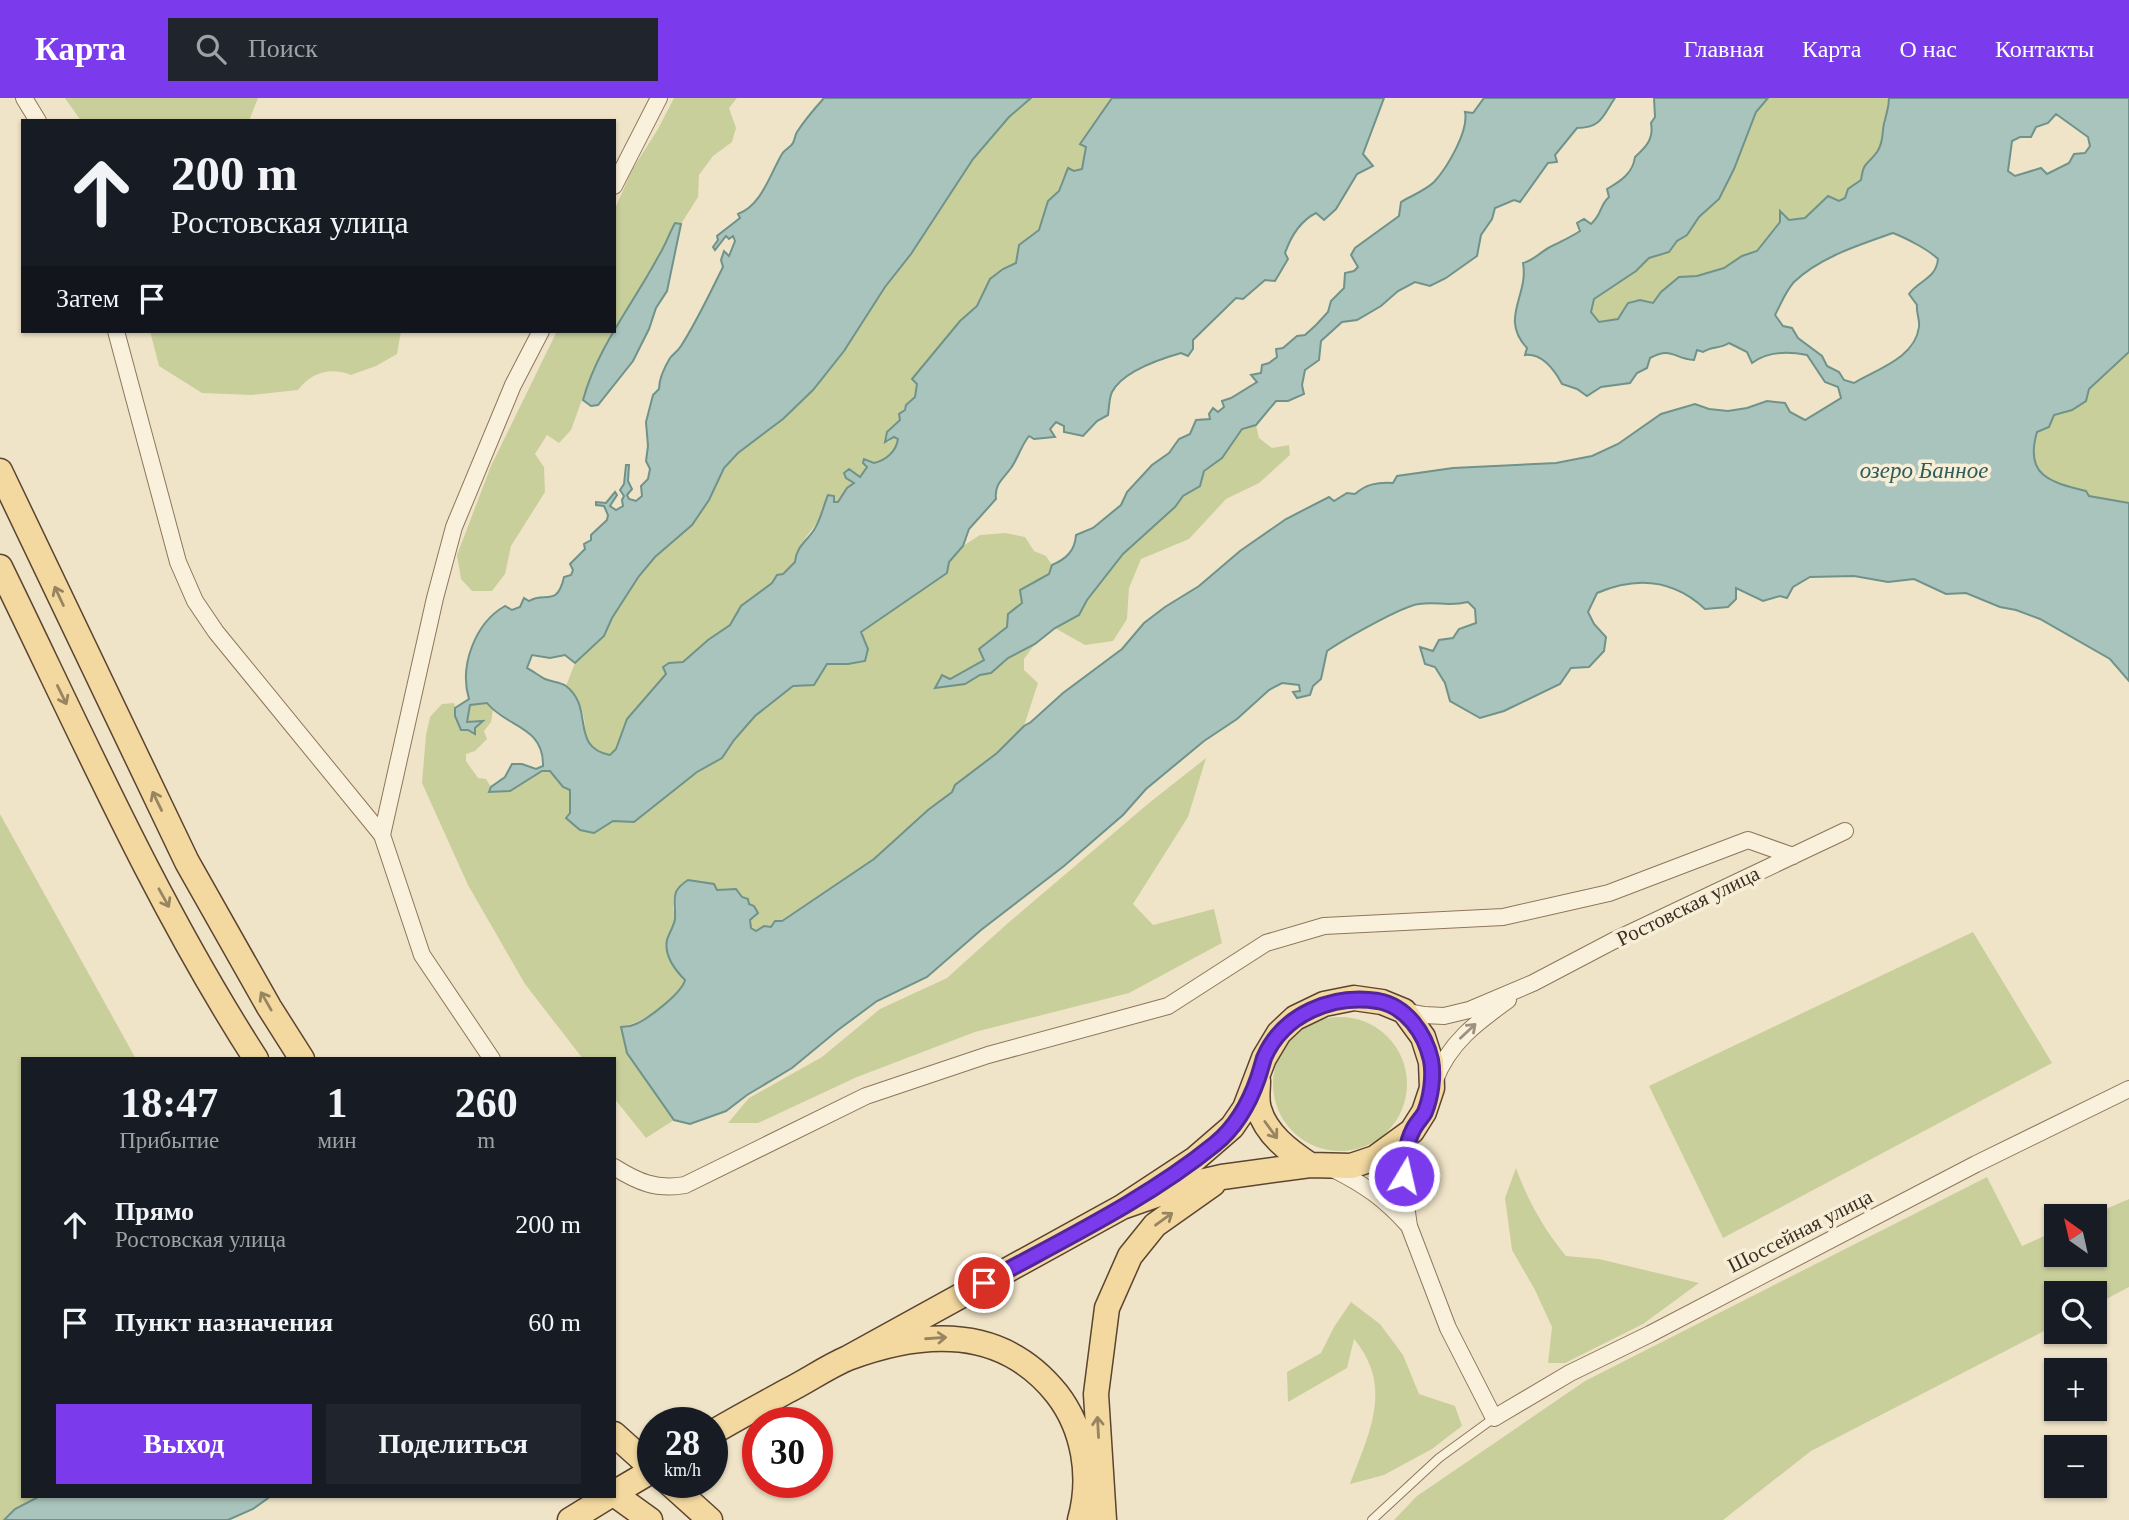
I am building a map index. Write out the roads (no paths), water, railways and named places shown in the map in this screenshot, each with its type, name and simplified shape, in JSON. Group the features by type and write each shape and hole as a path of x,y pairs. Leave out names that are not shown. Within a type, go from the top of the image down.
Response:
{"main road":[{"path":"0,471 187,862 269,1007 301,1057"},
{"path":"0,568 146,866 227,1014 255,1057"},
{"path":"728,1424 1122,1207 1216,1143 1233,1127 1245,1108 1258,1080 1264,1058 1279,1033 1296,1018 1324,1004 1353,998 1382,1002 1404,1011 1423,1037 1431,1062 1432,1088 1424,1112 1412,1131 1375,1158 1351,1166 1319,1166 1222,1177 1179,1187 1122,1207"},
{"path":"1258,1080 1258,1107 1266,1125 1292,1153 1319,1166"},
{"path":"1104,1520 1097,1394 1107,1308 1130,1256 1155,1225 1222,1177"},
{"path":"846,1359 904,1341 944,1337 979,1341 1014,1356 1044,1378 1064,1404 1079,1433 1086,1472 1084,1508 1080,1520"},
{"path":"616,1436 637,1455"},
{"path":"616,1492 637,1479"},
{"path":"616,1494 650,1520"},
{"path":"570,1520 606,1498"},
{"path":"686,1498 710,1520"}],"street":[{"path":"24,98 37,119"},
{"path":"616,182 659,98"},
{"path":"117,333 178,562 195,601 216,632 382,835 422,955 491,1057"},
{"path":"382,835 454,527 513,385 540,333"},
{"name":"Ростовская улица","path":"1533,983 1613,941 1844,831"},
{"path":"616,1168 634,1179 666,1188 685,1185 866,1096 988,1055 1168,1006 1266,943 1324,926 1503,917 1609,893 1748,840 1793,856"},
{"path":"1404,1011 1444,1016 1469,1010 1533,983"},
{"path":"1432,1088 1442,1061 1470,1028 1533,983"},
{"name":"Шоссейная улица","path":"1494,1418 1570,1373 1976,1164 2129,1089"},
{"path":"1412,1131 1405,1161 1404,1192 1409,1226 1448,1328 1494,1418"},
{"path":"1319,1166 1361,1183 1387,1202 1409,1226"}],"lane":[{"path":"1372,1520 1438,1458 1494,1418"}],"water":[{"path":"824,98 1031,98 1009,117 973,159 844,351 813,390 724,468 709,500 692,525 655,557 639,576 612,618 604,636 575,663 565,655 550,658 532,655 527,668 545,679 566,686 575,695 586,735 590,744 598,751 610,755 616,749 627,719 666,674 663,667 669,663 683,662 730,625 741,606 795,562 799,548 816,526 828,495 834,496 834,502 838,502 847,488 854,483 846,478 844,473 849,469 860,477 867,467 863,463 864,459 874,463 893,452 898,439 894,437 885,442 887,432 900,420 899,414 915,397 917,384 912,379 960,321 977,306 990,279 1016,263 1019,245 1039,230 1048,201 1059,191 1068,168 1074,171 1082,169 1086,147 1080,144 1112,98 1384,98 1363,154 1373,166 1357,174 1336,209 1324,220 1316,213 1301,225 1290,241 1285,253 1288,259 1275,281 1265,280 1243,299 1236,298 1193,340 1193,349 1188,356 1181,353 1163,359 1124,378 1112,392 1108,415 1097,421 1083,436 1064,432 1064,426 1056,422 1050,429 1055,437 1034,439 1029,436 998,485 996,499 969,529 963,546 949,562 947,573 861,632 868,649 865,661 827,664 814,685 793,686 755,716 722,758 697,772 634,822 613,821 594,833 580,830 566,818 570,813 570,790 563,787 550,771 542,771 510,791 489,792 491,787 505,777 512,764 536,769 543,766 542,753 531,735 504,718 487,703 470,705 467,722 483,721 475,728 475,734 461,730 455,716 455,708 469,699 466,673 472,646 485,623 505,606 512,610 520,607 524,598 529,601 554,596 558,592 564,577 571,575 573,570 570,564 585,549 584,544 591,540 591,535 607,520 604,506 596,505 596,502 606,503 615,492 617,495 610,506 616,510 623,506 624,496 620,490 624,484 626,465 629,465 628,481 632,489 627,495 629,499 636,501 642,496 641,486 648,479 650,469 646,461 646,422 653,395 659,389 668,362 687,336 723,267 721,260 724,251 729,256 735,241 733,236 729,239 726,236 715,250 713,247 718,240 717,236 740,218 738,214 753,204 782,154 792,144 796,133"},
{"path":"1484,98 1615,98 1597,123 1577,128 1555,155 1557,162 1548,163 1520,202 1514,200 1495,208 1492,219 1481,235 1477,256 1430,286 1415,282 1398,291 1381,306 1357,320 1342,322 1321,341 1319,360 1305,370 1302,385 1304,394 1288,401 1276,401 1256,425 1242,429 1222,458 1204,471 1200,486 1183,496 1175,507 1123,554 1087,600 1079,615 1008,658 991,673 980,675 965,684 935,688 942,675 950,679 984,660 979,649 1007,627 1008,614 1022,603 1020,590 1049,574 1052,565 1072,550 1076,535 1093,528 1121,505 1127,492 1152,465 1169,453 1179,439 1190,434 1196,420 1210,419 1209,414 1213,408 1218,412 1224,407 1222,401 1257,382 1251,375 1261,373 1262,365 1277,357 1276,349 1283,348 1297,336 1305,335 1316,325 1328,312 1331,301 1344,288 1345,273 1358,267 1351,255 1355,248 1399,216 1401,202 1434,182 1451,159 1460,139 1464,129 1465,112 1473,113"},
{"name":"озеро Банное","path":"1654,98 1768,98 1756,112 1719,199 1699,217 1687,235 1677,241 1669,252 1649,258 1636,271 1594,299 1591,312 1599,322 1618,319 1628,303 1640,300 1653,303 1661,292 1679,277 1697,276 1724,268 1742,256 1757,251 1780,222 1780,211 1789,220 1805,218 1828,196 1839,201 1845,198 1848,189 1861,180 1865,166 1879,148 1889,98 2129,98 2129,352 2089,389 2086,401 2072,410 2054,415 2049,427 2037,432 2034,459 2037,468 2051,480 2086,491 2089,496 2129,503 2129,681 2110,659 2040,619 1966,593 1946,594 1914,579 1888,582 1854,576 1810,577 1793,587 1787,598 1780,596 1763,601 1736,588 1736,599 1728,607 1705,609 1680,591 1654,583 1640,583 1626,584 1597,593 1588,612 1594,624 1606,637 1604,651 1589,667 1571,668 1560,684 1504,711 1480,718 1450,701 1445,683 1435,667 1425,664 1420,647 1433,651 1439,640 1453,638 1459,629 1476,623 1475,609 1468,602 1411,606 1327,651 1321,679 1313,686 1310,695 1297,698 1293,692 1300,691 1299,685 1282,683 1269,690 1237,719 1204,741 1146,789 1123,815 1064,866 981,930 927,977 877,1001 792,1068 726,1111 690,1124 674,1120 627,1053 621,1027 639,1022 654,1012 671,999 685,980 671,962 667,940 675,919 676,893 688,880 714,884 717,890 736,889 758,913 750,920 751,928 756,931 764,926 771,927 775,921 782,921 874,859 952,792 955,785 997,753 1024,726 1122,649 1144,623 1199,586 1240,551 1286,519 1329,497 1334,501 1347,493 1355,494 1372,484 1393,483 1397,476 1453,468 1556,463 1592,456 1618,444 1661,414 1695,404 1728,411 1767,401 1785,403 1790,412 1805,420 1841,398 1838,387 1825,382 1807,355 1778,353 1752,363 1747,352 1729,343 1703,352 1697,350 1694,360 1668,353 1657,355 1650,358 1647,368 1637,373 1630,383 1601,387 1587,396 1562,384 1543,360 1525,355 1527,348 1515,327 1524,275 1523,263 1580,231 1577,223 1584,219 1591,224 1595,220 1609,197 1607,189 1626,176 1635,157 1648,142 1651,123 1655,117","holes":["2056,114 2088,137 2090,146 2085,153 2074,154 2069,163 2047,174 2041,168 2015,176 2008,171 2012,141 2020,137 2031,137 2036,127 2048,123","1893,233 1917,244 1934,256 1938,259 1937,266 1931,275 1909,294 1917,305 1919,324 1916,338 1910,347 1894,361 1854,383 1844,380 1839,372 1827,366 1822,356 1798,338 1792,328 1783,326 1775,315 1791,286 1804,273 1840,253"]},
{"path":"675,223 681,224 667,291 656,308 649,329 633,361 598,405 591,406 583,400 597,362"},
{"path":"36,1498 268,1498 253,1509 228,1520 4,1520 15,1509"}]}
